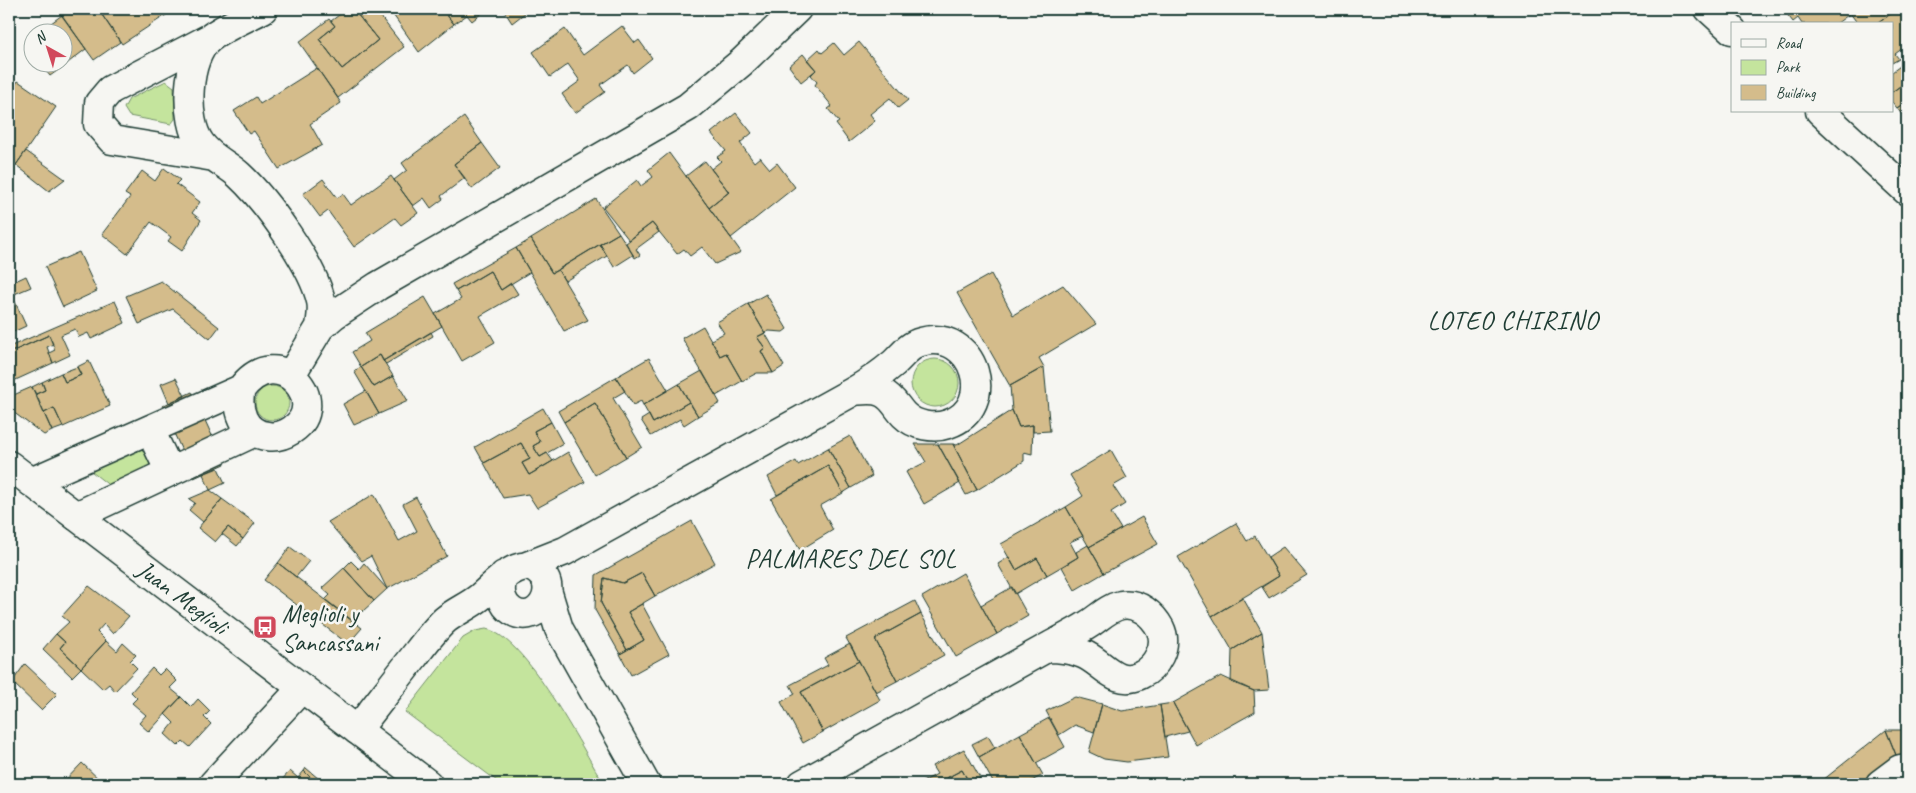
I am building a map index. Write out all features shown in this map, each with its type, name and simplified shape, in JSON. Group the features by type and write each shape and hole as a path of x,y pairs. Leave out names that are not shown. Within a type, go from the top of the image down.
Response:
{"street":[{"path":"214,157 112,140 98,124 99,103 110,90 263,9"},
{"path":"291,375 320,327 334,315 378,286 688,107 713,88 797,9"},
{"path":"1709,9 1731,29"},
{"path":"208,39 196,58 190,90 191,123 196,136 200,144 214,157 248,183 293,244 314,280 322,303 320,327"},
{"path":"1821,112 1907,191"},
{"path":"32,482 241,389 258,373 269,370 280,370 291,375 299,382 306,401 301,421 294,429 276,437 265,436 255,432 248,426 239,408 241,389"},
{"path":"357,730 434,632 453,614 471,604 528,589 565,551 854,391"},
{"path":"150,430 170,472"},
{"path":"76,516 255,432"},
{"name":"Juan Meglioli","path":"9,465 428,784"},
{"path":"528,589 559,629 646,784"},
{"path":"802,784 1047,648"},
{"path":"213,784 302,688"},
{"path":"1880,784 1900,769 1907,768"}],"green space":[{"path":"166,81 174,87 175,119 171,124 129,116 124,108 129,99"},
{"path":"935,359 944,361 952,366 957,374 959,383 957,392 952,400 944,405 935,407 926,405 918,400 913,392 911,383 913,374 918,366 926,361"},
{"path":"272,386 279,387 284,391 288,396 288,410 284,415 279,419 272,420 265,419 260,415 256,410 255,403 256,396 260,391 265,387"},
{"path":"142,448 150,460 149,467 111,487 87,468"},
{"path":"486,629 502,636 518,651 535,672 567,721 604,784 501,784 405,712 463,638 475,631"}],"building":[{"path":"57,9 98,9 120,42 94,60 72,30 72,22 66,22"},
{"path":"98,9 175,9 122,44"},
{"path":"347,9 353,9 378,40 342,69 319,39 335,26 331,21"},
{"path":"353,9 389,9 380,16 404,47 338,98 299,42 329,19 335,26 319,39 342,69 378,40"},
{"path":"389,9 426,9 429,12 433,9 442,9 454,24 419,52"},
{"path":"442,9 487,9 472,21 467,15 454,24"},
{"path":"503,9 530,9 512,23"},
{"path":"1783,9 1856,9 1839,22 1801,22 1798,18 1793,22"},
{"path":"1856,9 1897,9 1880,22 1857,22 1850,13"},
{"path":"1897,9 1906,9 1907,11 1907,45 1895,54 1899,59 1894,62 1894,22 1880,22"},
{"path":"62,15 67,22 53,22"},
{"path":"622,26 635,43 639,40 652,58 633,73 628,65 600,85 605,92 575,113 562,94 580,81 568,64 550,77 533,52 565,29 583,55"},
{"path":"72,29 86,49 72,60"},
{"path":"859,42 908,100 898,108 890,98 870,114 875,121 849,142 836,124 839,122 828,109 832,106 815,85 817,82 811,75 816,70 807,60 819,49 822,53 834,43 844,55"},
{"path":"803,54 816,70 801,82 789,66"},
{"path":"1907,61 1907,81 1894,91 1894,71"},
{"path":"317,68 341,103 310,124 322,145 279,169 254,131 249,134 234,111 256,97 260,104"},
{"path":"47,72 56,72 50,76"},
{"path":"18,81 56,107 16,165 9,159 9,119 13,113 9,111 9,94"},
{"path":"1907,81 1907,101 1897,108 1894,104 1894,91"},
{"path":"1907,101 1907,118 1905,119 1897,108"},
{"path":"736,113 752,133 740,143 754,162 760,157 770,169 777,163 795,187 731,238 709,208 729,192 711,169 721,161 717,157 726,151 711,133"},
{"path":"464,117 482,143 454,164 465,178 441,196 443,199 431,208 424,198 413,206 394,180 407,170 402,163"},
{"path":"482,143 500,168 472,189 454,164"},
{"path":"26,151 65,179 49,191 16,165"},
{"path":"669,153 741,252 715,264 702,247 690,256 684,249 677,254 652,223 629,240 603,207 637,180 641,186 653,177 648,170"},
{"path":"705,161 729,192 709,208 686,176"},
{"path":"164,168 180,180 176,184 200,202 192,213 201,220 182,251 168,241 171,237 151,222 127,254 102,234 130,197 125,194 142,171 155,181"},
{"path":"391,176 418,213 401,225 395,218 354,247 328,211 320,217 303,194 323,179 337,198 343,194 351,205"},
{"path":"596,199 619,233 552,273 531,239"},
{"path":"652,223 659,232 636,249 640,255 635,258 626,243"},
{"path":"619,233 633,255 614,267 600,244"},
{"path":"531,239 552,273 558,270 588,320 564,331 516,248"},
{"path":"600,244 607,256 565,281 558,270"},
{"path":"516,248 530,272 501,290 490,271 456,291 452,284"},
{"path":"79,252 97,291 63,307 45,267"},
{"path":"490,271 501,290 511,283 518,294 480,316 495,342 462,361 435,314 461,299 456,291"},
{"path":"991,274 1013,315 1063,285 1096,324 1039,358 1044,367 1010,386 957,293"},
{"path":"26,276 31,287 12,295 26,326 9,334 9,284"},
{"path":"161,281 219,327 210,339 173,309 139,324 126,296"},
{"path":"766,294 787,329 783,332 769,331 765,333 748,304"},
{"path":"425,297 442,326 383,361 380,355 361,367 352,352 370,341 365,333"},
{"path":"115,301 125,323 91,339 88,333 79,337 75,329 61,335 70,355 53,363 49,353 55,350 49,335 9,353 9,347"},
{"path":"748,304 765,333 757,337 765,348 761,351 773,373 757,373 742,381 726,353 720,356 711,340 724,333 717,322"},
{"path":"703,326 720,356 726,353 742,381 716,396 682,338"},
{"path":"431,332 433,336 386,364 383,361"},
{"path":"765,333 784,366 773,373 761,351 765,348 757,337"},
{"path":"49,335 53,344 47,347 53,363 9,383 9,353"},
{"path":"380,355 393,376 374,387 361,367"},
{"path":"649,358 668,390 643,405 641,401 633,405 616,377"},
{"path":"89,361 110,406 63,427 54,408 44,413 36,394 45,390 42,382 61,373 65,382 81,375 77,367"},
{"path":"77,367 81,375 65,382 61,373"},
{"path":"361,367 374,387 393,376 408,401 379,414 354,371"},
{"path":"1044,367 1050,431 1033,432 1033,425 1019,427 1012,410 1010,386"},
{"path":"702,371 720,403 698,416 679,384"},
{"path":"616,377 625,391 613,398 642,447 626,457 595,403 564,422 558,411"},
{"path":"176,378 185,396 169,403 161,384"},
{"path":"42,382 45,390 36,394 32,387"},
{"path":"679,384 689,402 653,423 643,405"},
{"path":"32,387 52,431 44,435 9,409 9,397"},
{"path":"366,391 379,414 354,425 343,404"},
{"path":"192,392 225,464 194,478 162,406"},
{"path":"689,402 698,416 684,425 680,419 651,436 641,420 649,415 653,423"},
{"path":"595,403 626,457 595,475 564,422"},
{"path":"54,408 63,427 52,431 44,413"},
{"path":"543,408 551,422 534,431 540,442 533,446 540,457 547,453 553,461 529,475 522,463 530,459 521,443 484,463 475,447"},
{"path":"1012,410 1019,427 1033,425 1032,454 1024,452 1024,461 977,490 953,444 957,445"},
{"path":"551,422 563,444 540,457 533,446 540,442 534,431"},
{"path":"850,436 872,476 851,488 828,448"},
{"path":"521,443 530,459 522,463 529,475 568,452 585,482 537,508 528,494 503,498 484,463"},
{"path":"915,444 938,444 960,483 924,504 906,472 926,462"},
{"path":"938,444 953,444 977,490 966,495"},
{"path":"828,448 851,488 843,493 828,466 777,495 768,477 796,461 798,465"},
{"path":"1111,450 1127,478 1113,486 1125,504 1111,513 1121,529 1089,547 1066,507 1083,496 1070,475"},
{"path":"828,466 843,493 820,506 833,530 800,550 771,499"},
{"path":"218,468 225,483 210,490 203,474"},
{"path":"210,490 222,499 203,522 189,510 195,503 189,499"},
{"path":"374,494 399,541 417,531 403,504 416,497 447,556 387,589 371,556 362,561 328,522"},
{"path":"222,499 255,523 243,539 228,527 215,542 198,528"},
{"path":"1066,507 1083,536 1070,542 1078,557 1047,575 1037,558 1016,570 1001,544"},
{"path":"1142,517 1158,544 1104,573 1089,547"},
{"path":"692,521 715,563 655,596 642,573 623,583 604,578 601,603 627,650 620,654 595,610 596,575"},
{"path":"1236,523 1247,541 1255,536 1279,576 1212,616 1178,557"},
{"path":"228,527 243,539 237,546 222,534"},
{"path":"1088,545 1104,573 1075,590 1062,567 1078,557 1076,552"},
{"path":"290,547 309,561 296,577 278,563"},
{"path":"1283,547 1307,575 1269,598 1262,587 1279,576 1268,557"},
{"path":"1009,557 1016,570 1037,558 1047,575 1015,594 998,564"},
{"path":"351,561 359,569 364,563 387,589 374,601 344,568"},
{"path":"278,563 362,628 348,644 264,580"},
{"path":"344,568 374,601 352,621 325,600 330,595 322,588"},
{"path":"642,573 655,596 628,612 644,640 627,650 601,603 604,578 623,583"},
{"path":"963,573 997,634 956,657 922,597"},
{"path":"89,586 129,616 113,634 104,624 97,632 106,641 81,668 60,648 65,642 56,634 69,622 62,616"},
{"path":"1012,587 1028,616 997,634 981,605"},
{"path":"1243,598 1262,632 1232,650 1212,616"},
{"path":"915,601 921,614 875,639 897,681 876,692 846,638"},
{"path":"642,604 669,654 631,675 620,654 644,640 628,612"},
{"path":"921,614 944,655 897,681 875,639"},
{"path":"1262,632 1269,690 1254,691 1231,682 1232,650"},
{"path":"56,634 65,642 60,648 81,668 72,677 43,649"},
{"path":"106,641 117,651 123,643 136,655 130,661 137,668 115,691 109,684 103,689 81,668"},
{"path":"850,644 859,661 801,692 823,732 803,743 781,702 795,694 790,685 828,665 824,658"},
{"path":"859,661 880,700 823,732 801,692"},
{"path":"25,664 57,694 41,710 12,682"},
{"path":"152,668 159,675 165,669 177,681 170,688 181,697 149,732 139,723 146,715 132,703 137,698 131,692"},
{"path":"1221,676 1254,691 1255,712 1196,745 1173,703"},
{"path":"181,697 191,707 198,699 210,711 204,717 211,724 190,747 183,741 178,746 165,734 174,723 165,714"},
{"path":"1075,697 1102,704 1094,732 1075,725 1059,735 1046,711"},
{"path":"1173,703 1188,731 1165,737 1160,705"},
{"path":"1102,704 1122,711 1160,705 1168,757 1127,762 1104,759 1089,752"},
{"path":"1049,718 1065,747 1036,763 1020,734"},
{"path":"1886,730 1907,730 1907,755 1896,755"},
{"path":"1886,730 1896,755 1859,784 1818,784"},
{"path":"1020,734 1043,775 1026,784 994,784 979,757"},
{"path":"988,736 995,748 979,757 972,744"},
{"path":"964,749 980,778 970,784 962,770 935,784 919,784 937,774 932,766"},
{"path":"82,763 104,784 62,784"},
{"path":"306,768 319,779 315,782 304,771"},
{"path":"962,770 970,784 935,784"},
{"path":"290,771 298,778 304,771 315,782 278,784"}],"place":[{"name":"Meglioli y Sancassani","path":"265,627"}],"district":[{"name":"LOTEO CHIRINO","path":"1513,320"},
{"name":"PALMARES DEL SOL","path":"851,558"}]}
